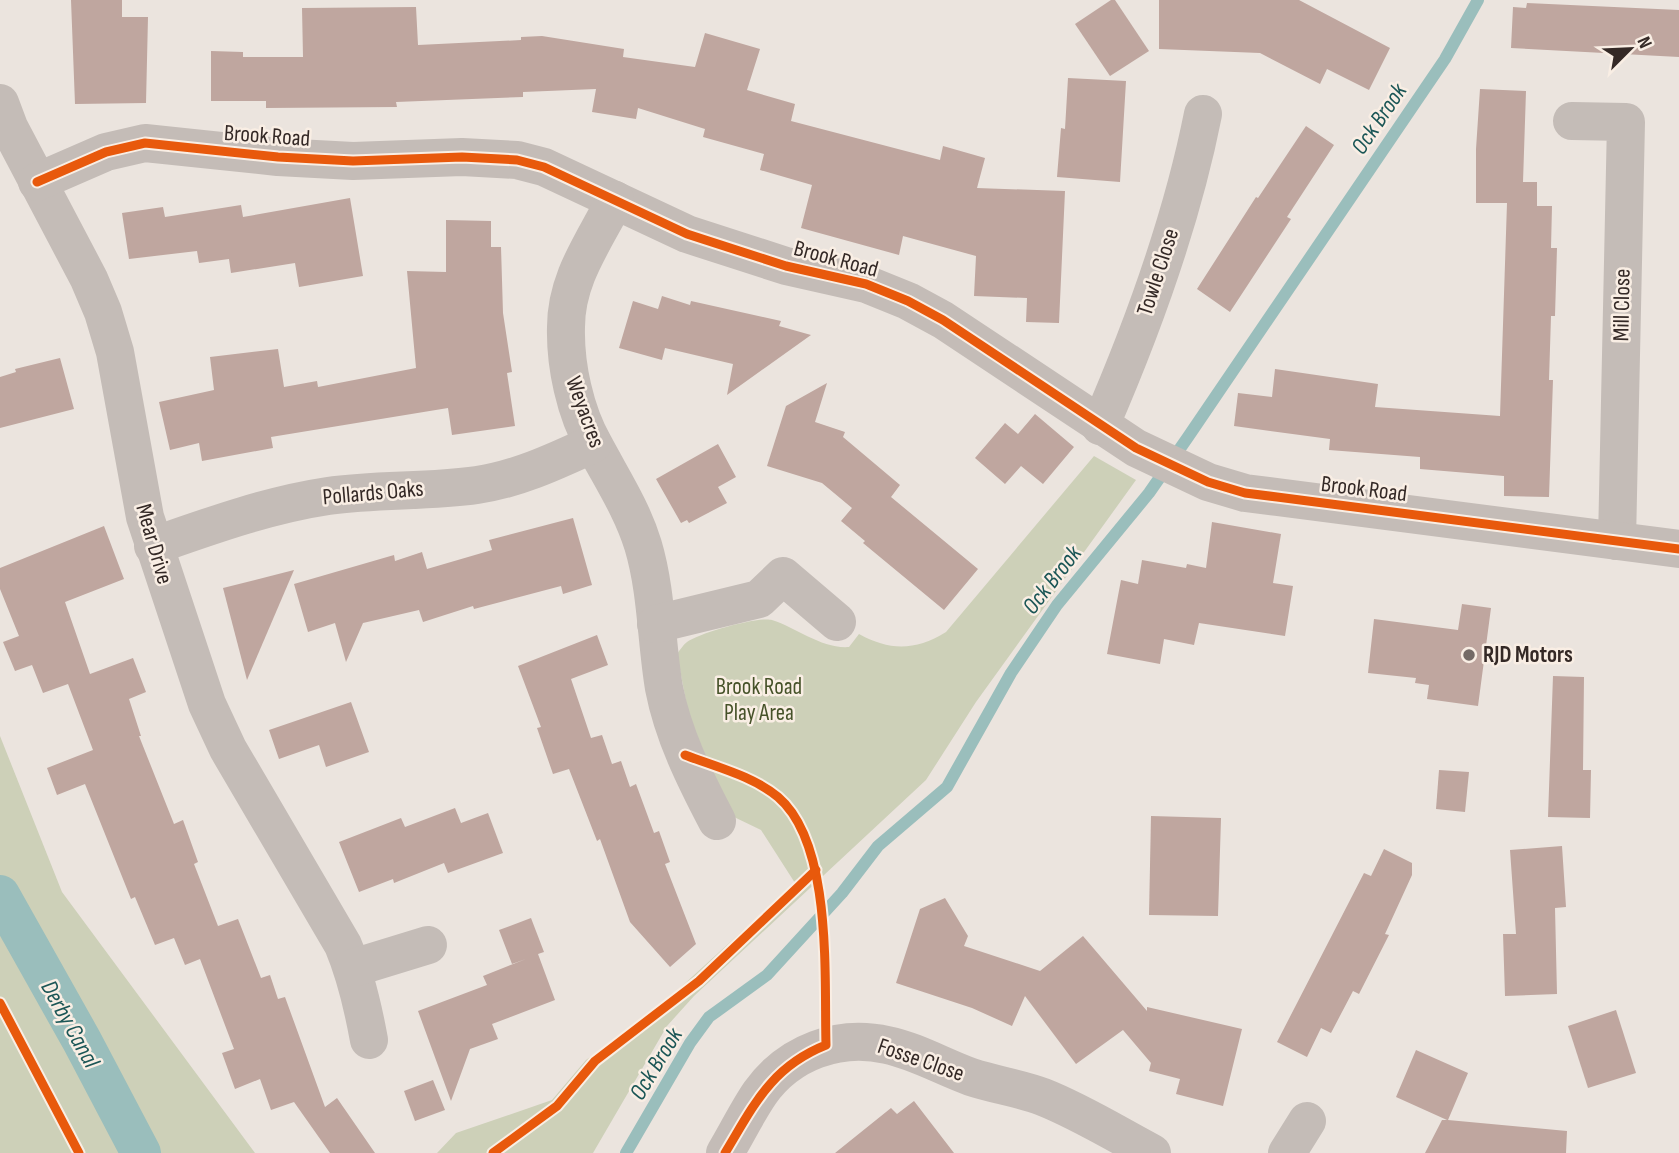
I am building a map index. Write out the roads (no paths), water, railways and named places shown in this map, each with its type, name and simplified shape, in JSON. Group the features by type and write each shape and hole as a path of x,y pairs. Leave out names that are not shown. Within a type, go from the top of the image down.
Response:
{"street":[{"name":"Mear Drive","path":"0,103 103,312 115,352 137,479 153,546 207,704 228,749 328,916 353,968 369,1040"},
{"name":"Towle Close","path":"1100,426 1129,359 1192,171 1203,114"},
{"name":"Mill Close","path":"1572,121 1626,122 1617,541"},
{"name":"Brook Road","path":"37,182 106,152 145,143 278,158 340,161 461,157 517,160 544,167 687,234 786,266 866,284 908,301 943,320 1100,426 1136,448 1192,476 1245,493 1679,549"},
{"name":"Weyacres","path":"615,200 583,258 567,301 568,362 580,412 593,444 629,506 642,543 649,568 665,690 693,775 717,821"},
{"name":"Pollards Oaks","path":"153,546 282,505 329,496 478,485 513,477 593,444"},
{"path":"656,624 759,599 783,576 837,622"},
{"path":"353,968 428,945"},
{"name":"Fosse Close","path":"725,1153 761,1092 780,1071 806,1053 826,1045 862,1041 887,1045 971,1077 1039,1095 1064,1105 1152,1153"},
{"path":"1287,1153 1307,1121"}],"waterway":[{"name":"Ock Brook","path":"626,1153 690,1043 709,1017 767,975 842,893 878,846 947,787 1011,673 1057,605 1149,493 1188,437 1445,59 1478,0"},
{"name":"Derby Canal","path":"0,895 141,1153"}],"place":[{"name":"RJD Motors","path":"1469,655"}],"park label":[{"name":"Brook Road Play Area","path":"759,700"}]}
